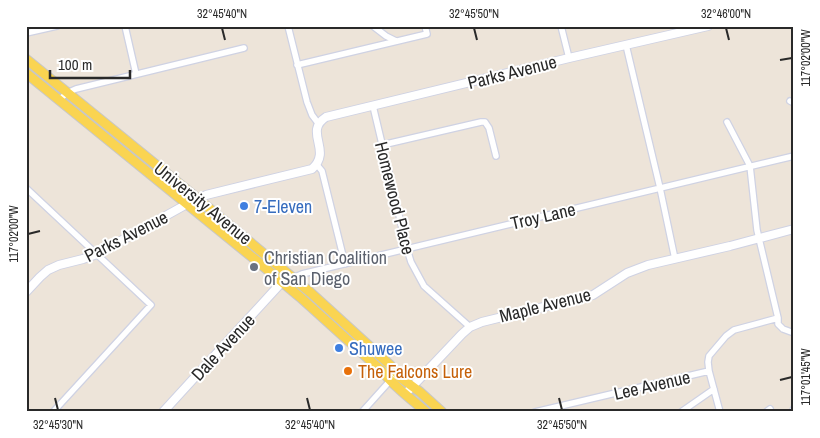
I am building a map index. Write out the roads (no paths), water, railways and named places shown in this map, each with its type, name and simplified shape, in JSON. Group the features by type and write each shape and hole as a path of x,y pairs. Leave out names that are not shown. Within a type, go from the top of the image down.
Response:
{"main road":[{"name":"University Avenue","path":"26,60 293,278 371,348 401,378 442,412"},
{"name":"University Avenue","path":"26,73 282,282 426,412"}],"street":[{"path":"26,33 57,26"},
{"path":"125,26 136,74"},
{"path":"288,26 312,115 318,123 316,130 320,156 317,165 322,171 345,264"},
{"path":"373,26 396,42"},
{"path":"297,65 427,34 425,26"},
{"path":"561,26 569,58"},
{"name":"Parks Avenue","path":"318,123 326,117 708,26"},
{"path":"626,45 675,258"},
{"path":"59,100 67,93 76,89 244,48"},
{"name":"Homewood Place","path":"373,106 411,262 424,286 470,327"},
{"path":"382,145 485,122 489,128 496,156"},
{"path":"727,122 750,166 758,238 778,324 783,329 794,333"},
{"name":"Troy Lane","path":"293,278 302,274 794,156"},
{"name":"Parks Avenue","path":"26,292 48,270 97,254 206,195 312,169 317,165"},
{"path":"26,188 151,304 54,412"},
{"name":"Maple Avenue","path":"405,394 470,327 491,319 593,295 627,273 639,268 794,229"},
{"path":"282,282 293,278"},
{"name":"Dale Avenue","path":"163,412 282,282"},
{"name":"Lee Avenue","path":"535,412 709,372 709,356 726,336 734,330 778,318"},
{"path":"709,372 720,412"},
{"path":"362,412 397,373"},
{"path":"681,412 714,389"},
{"path":"792,412 794,408"}],"place":[{"name":"7-Eleven","path":"244,206"},
{"name":"Christian Coalition of San Diego","path":"254,267"},
{"name":"Shuwee","path":"339,348"},
{"name":"The Falcons Lure","path":"348,371"}]}
